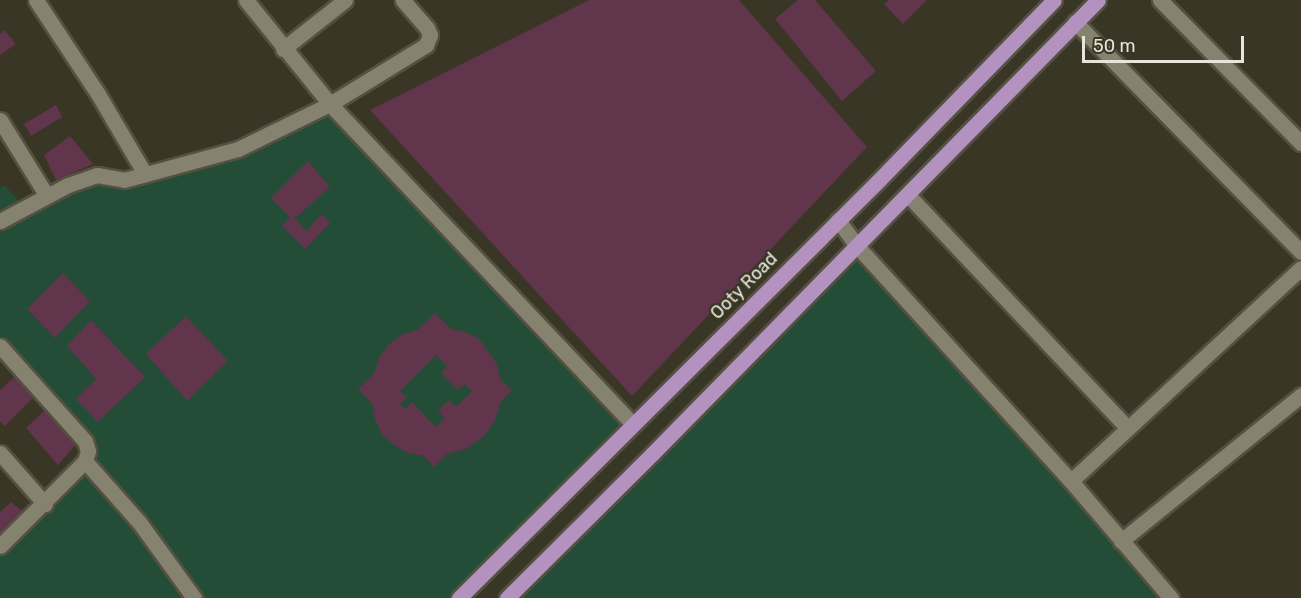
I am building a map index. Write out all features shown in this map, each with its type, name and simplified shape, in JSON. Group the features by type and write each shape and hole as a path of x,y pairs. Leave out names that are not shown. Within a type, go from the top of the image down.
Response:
{"main road":[{"name":"Ooty Road","path":"459,598 838,220 1054,0"},
{"path":"507,598 908,195 1098,0"}],"street":[{"path":"36,0 98,94 145,174"},
{"path":"246,0 283,49 330,104 633,424"},
{"path":"283,49 345,0"},
{"path":"0,221 47,196 97,175 124,180 238,149 330,104 426,45 430,35 427,28 403,0"},
{"path":"1160,0 1301,143"},
{"path":"1075,22 1301,252"},
{"path":"0,120 47,196"},
{"path":"908,195 1127,427"},
{"path":"838,220 857,246 1071,481 1171,598"},
{"path":"1071,481 1301,268"},
{"path":"0,346 85,441 88,452 86,461 0,546"},
{"path":"1121,541 1301,395"},
{"path":"0,453 45,504"},
{"path":"86,461 139,522 195,598"}],"green space":[{"path":"325,106 633,424 459,598 194,598 88,457 85,441 0,337 0,221 97,175 145,174"},
{"path":"4,185 20,202 0,215 0,188"},
{"path":"857,246 1167,598 500,598"},
{"path":"85,461 185,598 0,598 0,546"}],"building":[{"path":"589,0 739,0 867,147 632,396 370,110"},
{"path":"798,0 815,0 876,71 842,101 775,19"},
{"path":"889,0 927,0 903,24 884,4"},
{"path":"4,30 16,44 0,55 0,34"},
{"path":"56,105 62,117 31,136 24,124"},
{"path":"70,136 93,164 56,180 44,155"},
{"path":"308,161 330,187 295,218 306,231 322,214 330,223 305,249 282,226 290,217 271,198"},
{"path":"63,273 90,301 55,338 27,309"},
{"path":"435,313 451,329 466,332 479,339 497,364 500,379 512,390 501,401 495,421 483,437 466,449 447,454 434,467 424,456 408,453 394,445 382,434 375,419 372,404 358,389 374,374 379,358 389,344 403,334 419,329","holes":["436,355 447,366 441,373 458,390 465,384 472,391 456,407 449,400 438,411 445,418 436,427 412,402 405,409 400,404 407,397 400,391"]},
{"path":"186,316 228,361 187,401 146,354"},
{"path":"91,320 145,377 98,422 76,399 96,379 67,346"},
{"path":"14,377 34,397 5,426 0,421 0,390"},
{"path":"45,410 77,443 58,465 26,428"},
{"path":"11,502 24,512 0,542 0,512"}]}
